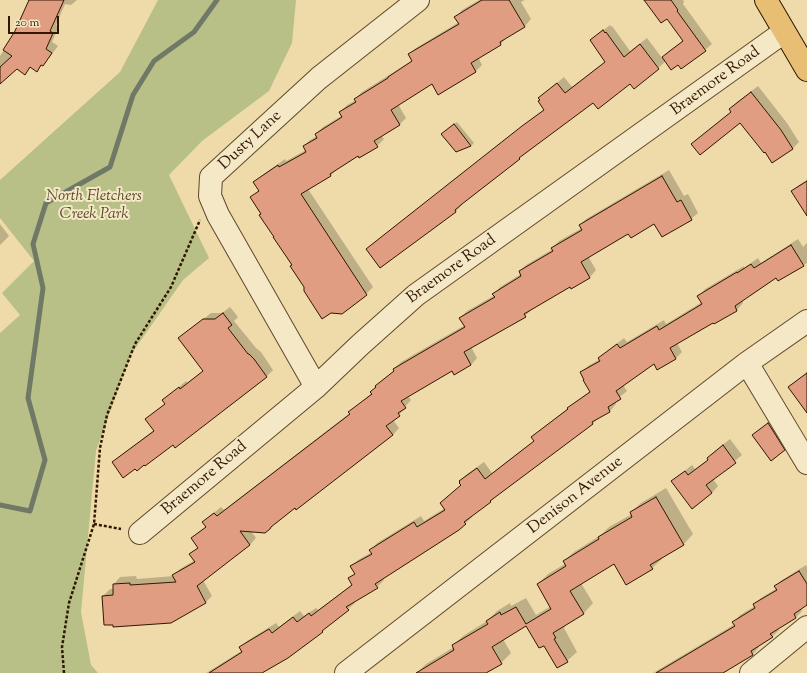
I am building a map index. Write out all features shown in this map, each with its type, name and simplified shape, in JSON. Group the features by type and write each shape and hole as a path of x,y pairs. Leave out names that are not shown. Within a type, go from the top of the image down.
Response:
{"main road":[{"path":"766,0 807,70"}],"street":[{"name":"Dusty Lane","path":"316,387 218,215 210,196 211,177 319,78 418,0"},
{"name":"Braemore Road","path":"140,533 316,387 416,295 784,32"},
{"name":"Denison Avenue","path":"346,673 370,666 747,364 807,321"},
{"path":"747,364 807,463"},
{"path":"759,671 807,627"}],"path":[{"path":"64,673 62,647 69,603 94,524 100,448 107,415 135,344 171,287 210,196"},
{"path":"94,524 140,533"}],"green space":[{"name":"North Fletchers Creek Park","path":"158,0 296,0 292,43 269,91 202,141 169,175 209,258 183,280 130,356 96,451 81,612 91,665 98,673 0,673 0,333 20,315 2,293 34,261 0,218 0,180 120,72"}],"building":[{"path":"29,0 64,0 50,31 53,33 46,49 52,53 37,72 30,67 25,75 17,69 0,84 0,67 12,56 3,50 15,31"},
{"path":"482,0 509,0 525,27 500,42 501,45 471,63 476,72 438,95 432,84 391,110 400,125 374,141 378,147 359,158 358,156 330,174 331,176 301,194 367,295 342,314 331,313 322,319 290,266 292,265 259,215 261,214 250,197 259,191 253,182 278,165 279,167 306,152 303,146 317,138 315,134 342,117 339,112 356,102 354,99 412,61 408,54 459,24 454,17"},
{"path":"644,0 671,0 678,10 677,11 706,51 681,69 678,65 671,70 662,57 683,41 667,19 661,23"},
{"path":"603,30 624,57 640,44 659,69 634,89 630,84 598,109 593,103 519,158 520,159 455,210 456,212 380,268 366,249 544,110 538,101 540,100 538,98 557,83 565,93 605,62 590,40"},
{"path":"751,92 781,130 793,149 772,163 765,152 764,153 740,123 700,155 691,144 731,112 729,109"},
{"path":"454,124 471,146 456,152 441,134"},
{"path":"662,176 677,202 681,200 692,220 662,237 654,224 631,238 628,234 581,262 590,278 571,289 570,287 524,314 526,317 464,352 471,365 454,375 452,371 401,401 406,408 398,413 400,416 386,426 393,435 296,510 295,508 265,533 240,531 250,545 197,586 206,603 171,623 113,627 113,625 104,625 102,596 113,595 113,584 130,583 130,585 176,582 172,575 195,562 189,554 198,548 191,538 206,527 202,522 214,513 217,516 350,414 348,412 372,394 370,392 376,387 375,386 394,371 393,369 465,327 459,318 495,297 492,294 521,276 519,271 553,251 551,248 582,230 579,225"},
{"path":"807,181 807,216 791,191"},
{"path":"791,245 804,266 778,281 776,278 735,306 737,311 670,348 676,359 657,370 654,364 616,391 621,399 608,407 610,412 592,422 593,424 490,501 491,502 464,522 466,524 459,530 375,584 378,588 346,607 349,610 322,631 323,632 288,658 262,673 209,673 242,652 239,647 269,629 272,633 293,617 297,622 309,613 311,616 352,585 348,578 355,574 350,566 372,554 369,550 414,522 417,527 445,510 440,503 461,485 459,481 477,468 485,479 534,441 531,437 568,409 567,408 590,392 580,372 600,361 598,358 617,344 620,348 657,326 659,330 702,304 697,296 751,264 754,268"},
{"path":"223,313 232,325 228,328 267,377 175,448 173,445 145,466 144,465 137,471 135,469 123,478 112,462 154,431 145,419 165,404 162,400 179,387 180,389 203,371 178,338 203,319 215,319"},
{"path":"807,373 807,413 788,387"},
{"path":"768,423 785,450 771,461 752,435"},
{"path":"723,445 736,463 706,485 712,493 692,509 671,481 685,471 688,475 708,460 707,458"},
{"path":"656,497 684,545 650,565 653,569 626,585 614,564 570,591 584,614 553,633 556,638 554,639 568,662 557,668 544,646 539,648 526,626 492,647 502,664 486,673 416,673 454,650 452,645 488,624 486,621 500,612 501,615 516,607 526,624 551,609 537,584 566,566 563,561 599,539 598,537 632,517 630,512"},
{"path":"799,571 807,584 807,605 794,614 796,618 770,634 773,637 751,651 753,655 723,673 656,673 735,626 732,622 755,608 753,604 777,590 774,586"}],"waterway":[{"path":"0,505 30,511 45,460 28,398 43,288 33,244 46,203 110,167 133,95 154,61 194,32 217,0"}]}
